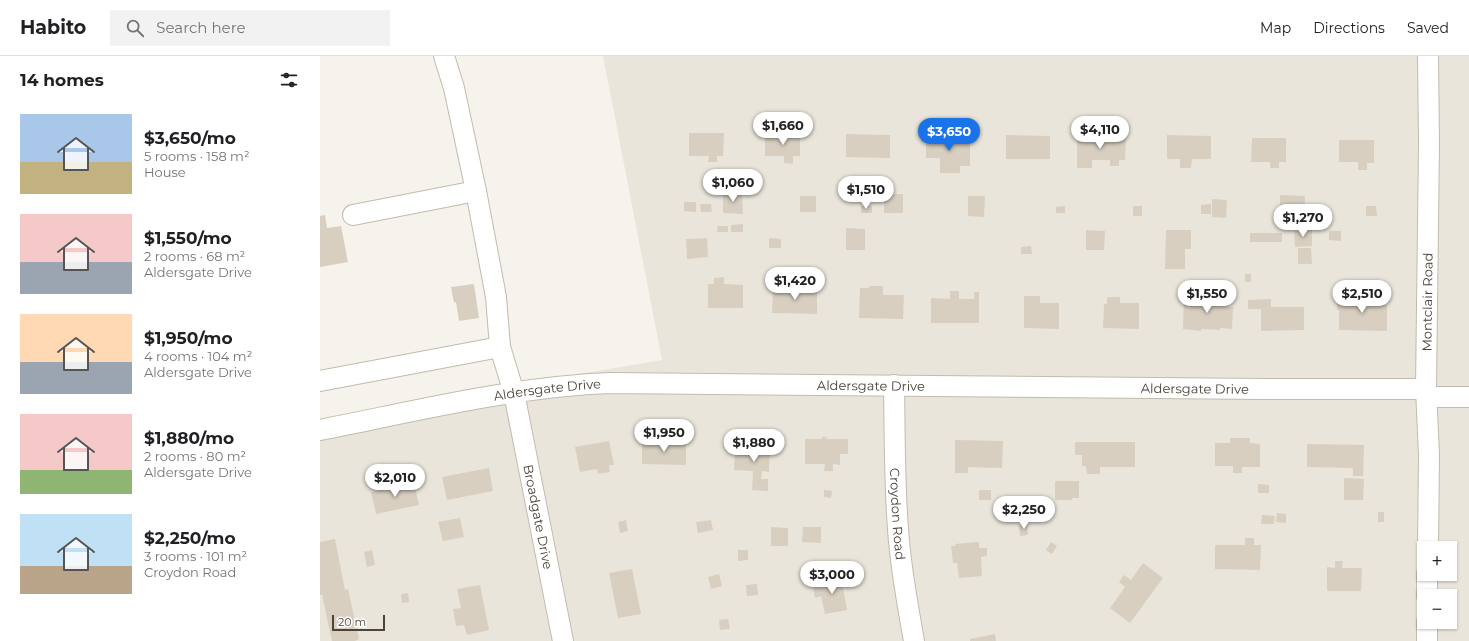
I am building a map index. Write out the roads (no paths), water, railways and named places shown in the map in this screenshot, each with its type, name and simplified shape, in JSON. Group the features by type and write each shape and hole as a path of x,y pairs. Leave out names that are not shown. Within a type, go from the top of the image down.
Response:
{"street":[{"name":"Broadgate Drive","path":"444,56 454,88 476,191 496,297 500,347 514,393 563,641"},
{"name":"Montclair Road","path":"1428,56 1428,541"},
{"path":"353,215 476,191"},
{"path":"320,381 500,347"},
{"name":"Aldersgate Drive","path":"320,430 514,393 567,385 610,383 1265,389 1427,393 1469,396"},
{"name":"Croydon Road","path":"894,385 896,496 899,542 904,587 914,641"},
{"path":"1427,629 1427,641"}]}
